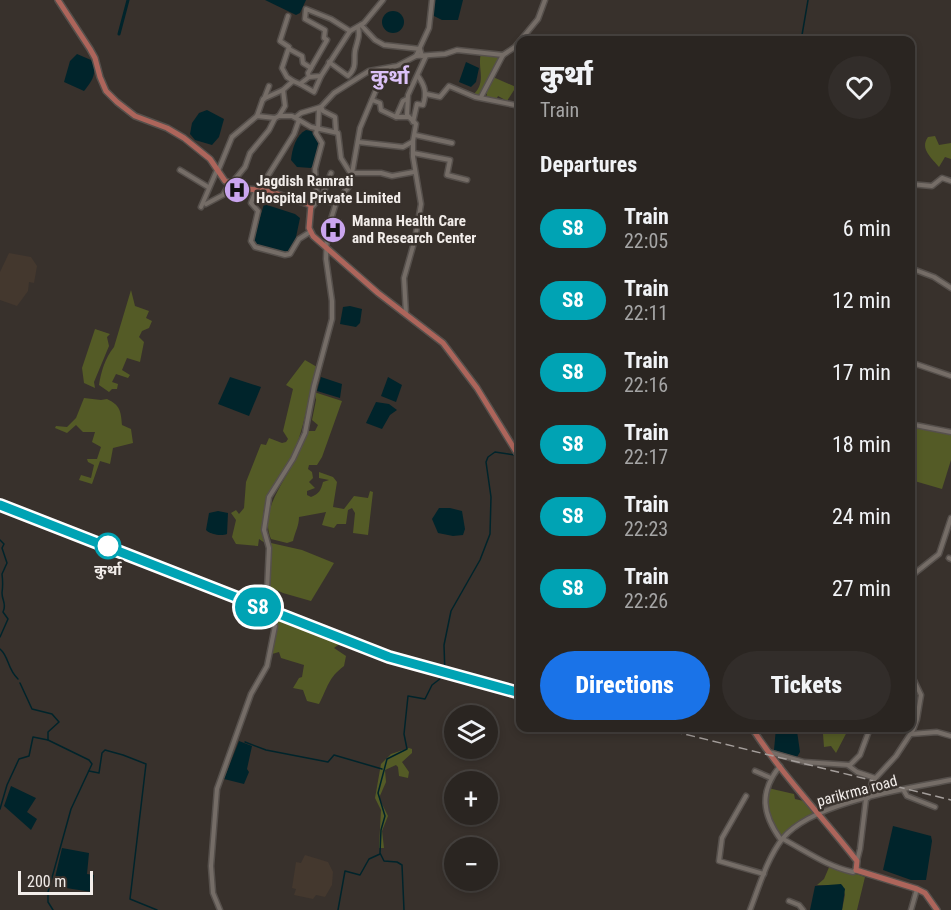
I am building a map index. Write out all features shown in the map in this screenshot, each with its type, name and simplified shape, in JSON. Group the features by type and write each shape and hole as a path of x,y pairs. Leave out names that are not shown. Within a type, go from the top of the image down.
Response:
{"main road":[{"path":"58,0 80,37 90,49 103,84 117,102 135,116 167,128 184,138 210,159 222,178 230,183 257,190 268,190 311,205 310,232 378,293 443,343 516,452"},
{"path":"755,732 768,752 857,861 855,870 917,888 925,893 935,909"}],"street":[{"path":"289,49 282,68 284,73 293,81 314,92 329,62 350,31 360,26 383,0"},
{"path":"310,232 299,239 290,254 285,255 255,247 251,242 258,211 251,203 257,190 294,134 297,119 301,113 320,107 354,78 369,71 393,67 416,56 429,28 432,0"},
{"path":"523,36 538,19 545,0"},
{"path":"309,77 308,73 327,40 324,38 325,30 304,19 306,9 331,19 350,31"},
{"path":"288,16 280,41 302,56 303,63 311,68"},
{"path":"360,26 384,45 420,50 424,56"},
{"path":"329,62 348,76 351,73 356,63 360,26"},
{"path":"481,97 503,55 516,45"},
{"path":"416,56 445,54 457,50 503,55"},
{"path":"406,314 404,278 421,204 414,172 413,142 416,124 408,117 407,99 424,56"},
{"path":"220,910 213,893 212,866 218,783 251,694 267,666 273,642 274,623 266,612 270,548 264,525 269,497 293,459 305,433 316,378 331,327 332,301 325,247 327,232 336,203 348,189 360,128 382,80 393,67"},
{"path":"413,122 417,104 423,105 426,94 418,75"},
{"path":"300,84 309,77 321,76"},
{"path":"263,99 283,90 293,81"},
{"path":"201,207 232,137 257,116 268,86"},
{"path":"426,94 440,97 449,86 481,97 516,104"},
{"path":"206,204 223,195 230,183 245,167 250,153 285,110 283,90"},
{"path":"396,117 403,100 407,99"},
{"path":"372,100 380,103 381,110 396,117 408,117"},
{"path":"318,201 315,169 322,140 316,134 320,107"},
{"path":"320,107 335,117 341,158 351,174"},
{"path":"257,116 297,119 318,129 336,132"},
{"path":"415,135 452,143"},
{"path":"358,142 403,147 413,142"},
{"path":"413,153 450,160 447,175 467,180"},
{"path":"180,170 208,187"},
{"path":"351,174 381,173 392,176 414,172"},
{"path":"311,205 314,206 318,201 331,173"},
{"path":"915,184 932,186 942,178 951,180"},
{"path":"318,201 336,203"},
{"path":"915,270 934,277 951,288"},
{"path":"915,364 951,376"},
{"path":"915,425 951,432"},
{"path":"915,573 939,554 951,518"},
{"path":"915,682 921,695 915,722"},
{"path":"849,765 860,755 869,732"},
{"path":"857,861 867,798 875,778 896,756 910,734 937,732 951,736"},
{"path":"768,752 804,762 849,765 857,772 875,778"},
{"path":"780,766 771,778 766,791 771,828 782,839 822,862 846,871 855,870"},
{"path":"755,771 771,778"},
{"name":"parikrma road","path":"750,910 782,839 802,820 819,812 867,798 951,780"},
{"path":"904,791 903,794 935,807"},
{"path":"746,796 722,838 719,861 765,874"},
{"path":"911,910 917,888"},
{"path":"789,901 799,905 803,910"}],"shaded area":[{"path":"9,253 31,257 37,266 34,283 29,282 28,291 17,306 0,300 0,272"},
{"path":"305,855 328,862 333,872 332,885 325,897 316,895 313,899 294,895 296,889 292,888 296,862 301,863"}],"green space":[{"path":"481,53 501,58 478,96 474,94 481,80"},
{"path":"493,77 516,87 507,101 498,96 496,100 486,98 487,94 484,92"},
{"path":"935,136 939,145 951,143 951,159 945,157 939,167 928,154 925,146 928,137"},
{"path":"131,290 135,306 149,311 146,318 152,321 149,328 142,331 139,337 144,342 140,362 127,358 122,370 130,375 128,378 116,374 112,382 118,384 117,389 109,392 99,385 102,370 114,347"},
{"path":"95,329 110,334 107,337 109,346 94,382 95,388 84,383 82,368"},
{"path":"305,360 317,367 298,442 288,465 265,505 263,516 268,545 259,539 258,546 236,544 232,537 236,520 231,513 236,510 239,514 244,508 246,482 261,444 266,445 269,438 282,443 288,439 283,431 293,389 286,385"},
{"path":"314,392 342,401 322,457 317,465 309,465 308,469 312,472 313,478 309,482 315,488 307,491 307,495 311,497 316,495 323,482 329,480 319,478 319,472 333,477 337,482 333,507 344,509 354,496 368,498 370,491 373,492 368,535 353,533 355,513 352,508 348,510 346,524 337,524 334,528 322,525 326,512 299,517 293,541 287,543 271,539 268,517 275,496 307,431 315,431 318,425 312,420 316,400"},
{"path":"84,398 107,399 115,404 120,412 122,425 131,429 133,443 113,448 110,464 100,461 92,484 79,480 81,475 91,478 94,465 87,459 97,459 101,447 92,442 95,432 83,432 76,425 67,433 55,428 56,426 67,427 76,418"},
{"path":"915,426 951,433 951,460 942,489 915,481"},
{"path":"271,543 302,550 334,563 311,601 270,587"},
{"path":"270,615 302,625 342,642 334,648 346,656 344,666 331,679 319,704 307,701 303,690 293,688 302,677 304,665 281,658 279,652 272,654 277,627"},
{"path":"806,732 847,732 836,753 831,746 824,747 823,734 806,734"},
{"path":"412,749 412,753 402,762 409,772 408,778 399,776 396,765 385,770 386,782 379,798 388,816 382,831 384,848 379,848 381,810 375,798 381,764 391,754"},
{"path":"768,788 794,794 795,799 808,802 817,812 804,818 781,838 770,814"},
{"path":"830,865 865,877 857,910 842,910 845,895 842,885 817,885 824,879"}],"water":[{"path":"265,0 306,0 300,13 296,15"},
{"path":"435,0 463,0 458,20 442,20 432,15"},
{"path":"393,11 401,14 404,22 401,30 393,33 385,30 382,22 385,14"},
{"path":"77,54 91,60 94,69 92,80 84,91 64,82 70,61"},
{"path":"466,62 479,68 476,82 471,87 459,82"},
{"path":"207,110 224,119 219,137 212,145 195,140 190,134 192,123 199,113"},
{"path":"306,130 311,131 321,140 315,163 311,168 297,167 291,160 295,143"},
{"path":"264,204 295,214 300,218 295,242 286,254 253,242"},
{"path":"343,307 362,309 360,323 356,327 340,324"},
{"path":"230,377 261,387 249,416 218,404"},
{"path":"321,377 342,384 340,398 317,391"},
{"path":"388,377 402,385 396,402 381,396"},
{"path":"376,402 389,404 397,410 390,415 382,429 366,423"},
{"path":"439,508 462,511 465,529 463,535 438,533 432,519"},
{"path":"218,511 228,513 227,534 216,535 206,530 209,513"},
{"path":"776,732 797,732 800,752 797,757 774,750"},
{"path":"239,741 252,746 247,769 249,772 244,784 224,779"},
{"path":"11,786 36,798 27,812 37,819 31,830 4,806"},
{"path":"893,826 931,836 926,880 911,880 883,870"},
{"path":"62,848 89,853 87,874 94,875 92,892 53,886"},
{"path":"841,884 845,889 842,910 810,910 815,886"}],"waterway":[{"path":"119,34 128,0"},
{"path":"801,36 808,0"},
{"path":"404,910 402,865 397,862 384,861 380,853 381,830 385,816 378,793 387,759 407,749 404,734 408,696 425,699 432,685 445,675 444,645 451,611 480,560 490,534 491,497 486,462 488,457 495,452 515,455"},
{"path":"0,540 4,544 2,548 7,563 2,574 2,593 3,612 8,619 0,637"},
{"path":"0,649 18,679"},
{"path":"0,809 7,785 19,759 29,756 33,737 48,740 48,732 59,722 52,714 32,709 20,683"},
{"path":"48,740 89,760 92,764 71,809 48,892 48,902 53,910"},
{"path":"245,742 266,750 328,762 334,755 382,769"},
{"path":"89,771 99,773 102,753 105,750 146,764 130,899 157,910"},
{"path":"338,910 345,871 360,875 369,859 380,854"}],"railway":[{"path":"0,505 389,657 516,692"},
{"path":"676,732 951,800"}],"train":[{"name":"S8","path":"0,505 389,657 516,692"}],"place":[{"name":"Jagdish Ramrati Hospital Private Limited","path":"237,190"},
{"name":"Manna Health Care and Research Center","path":"333,230"},
{"name":"कुर्था","path":"108,546"}],"district":[{"name":"कुर्था","path":"390,77"}]}
